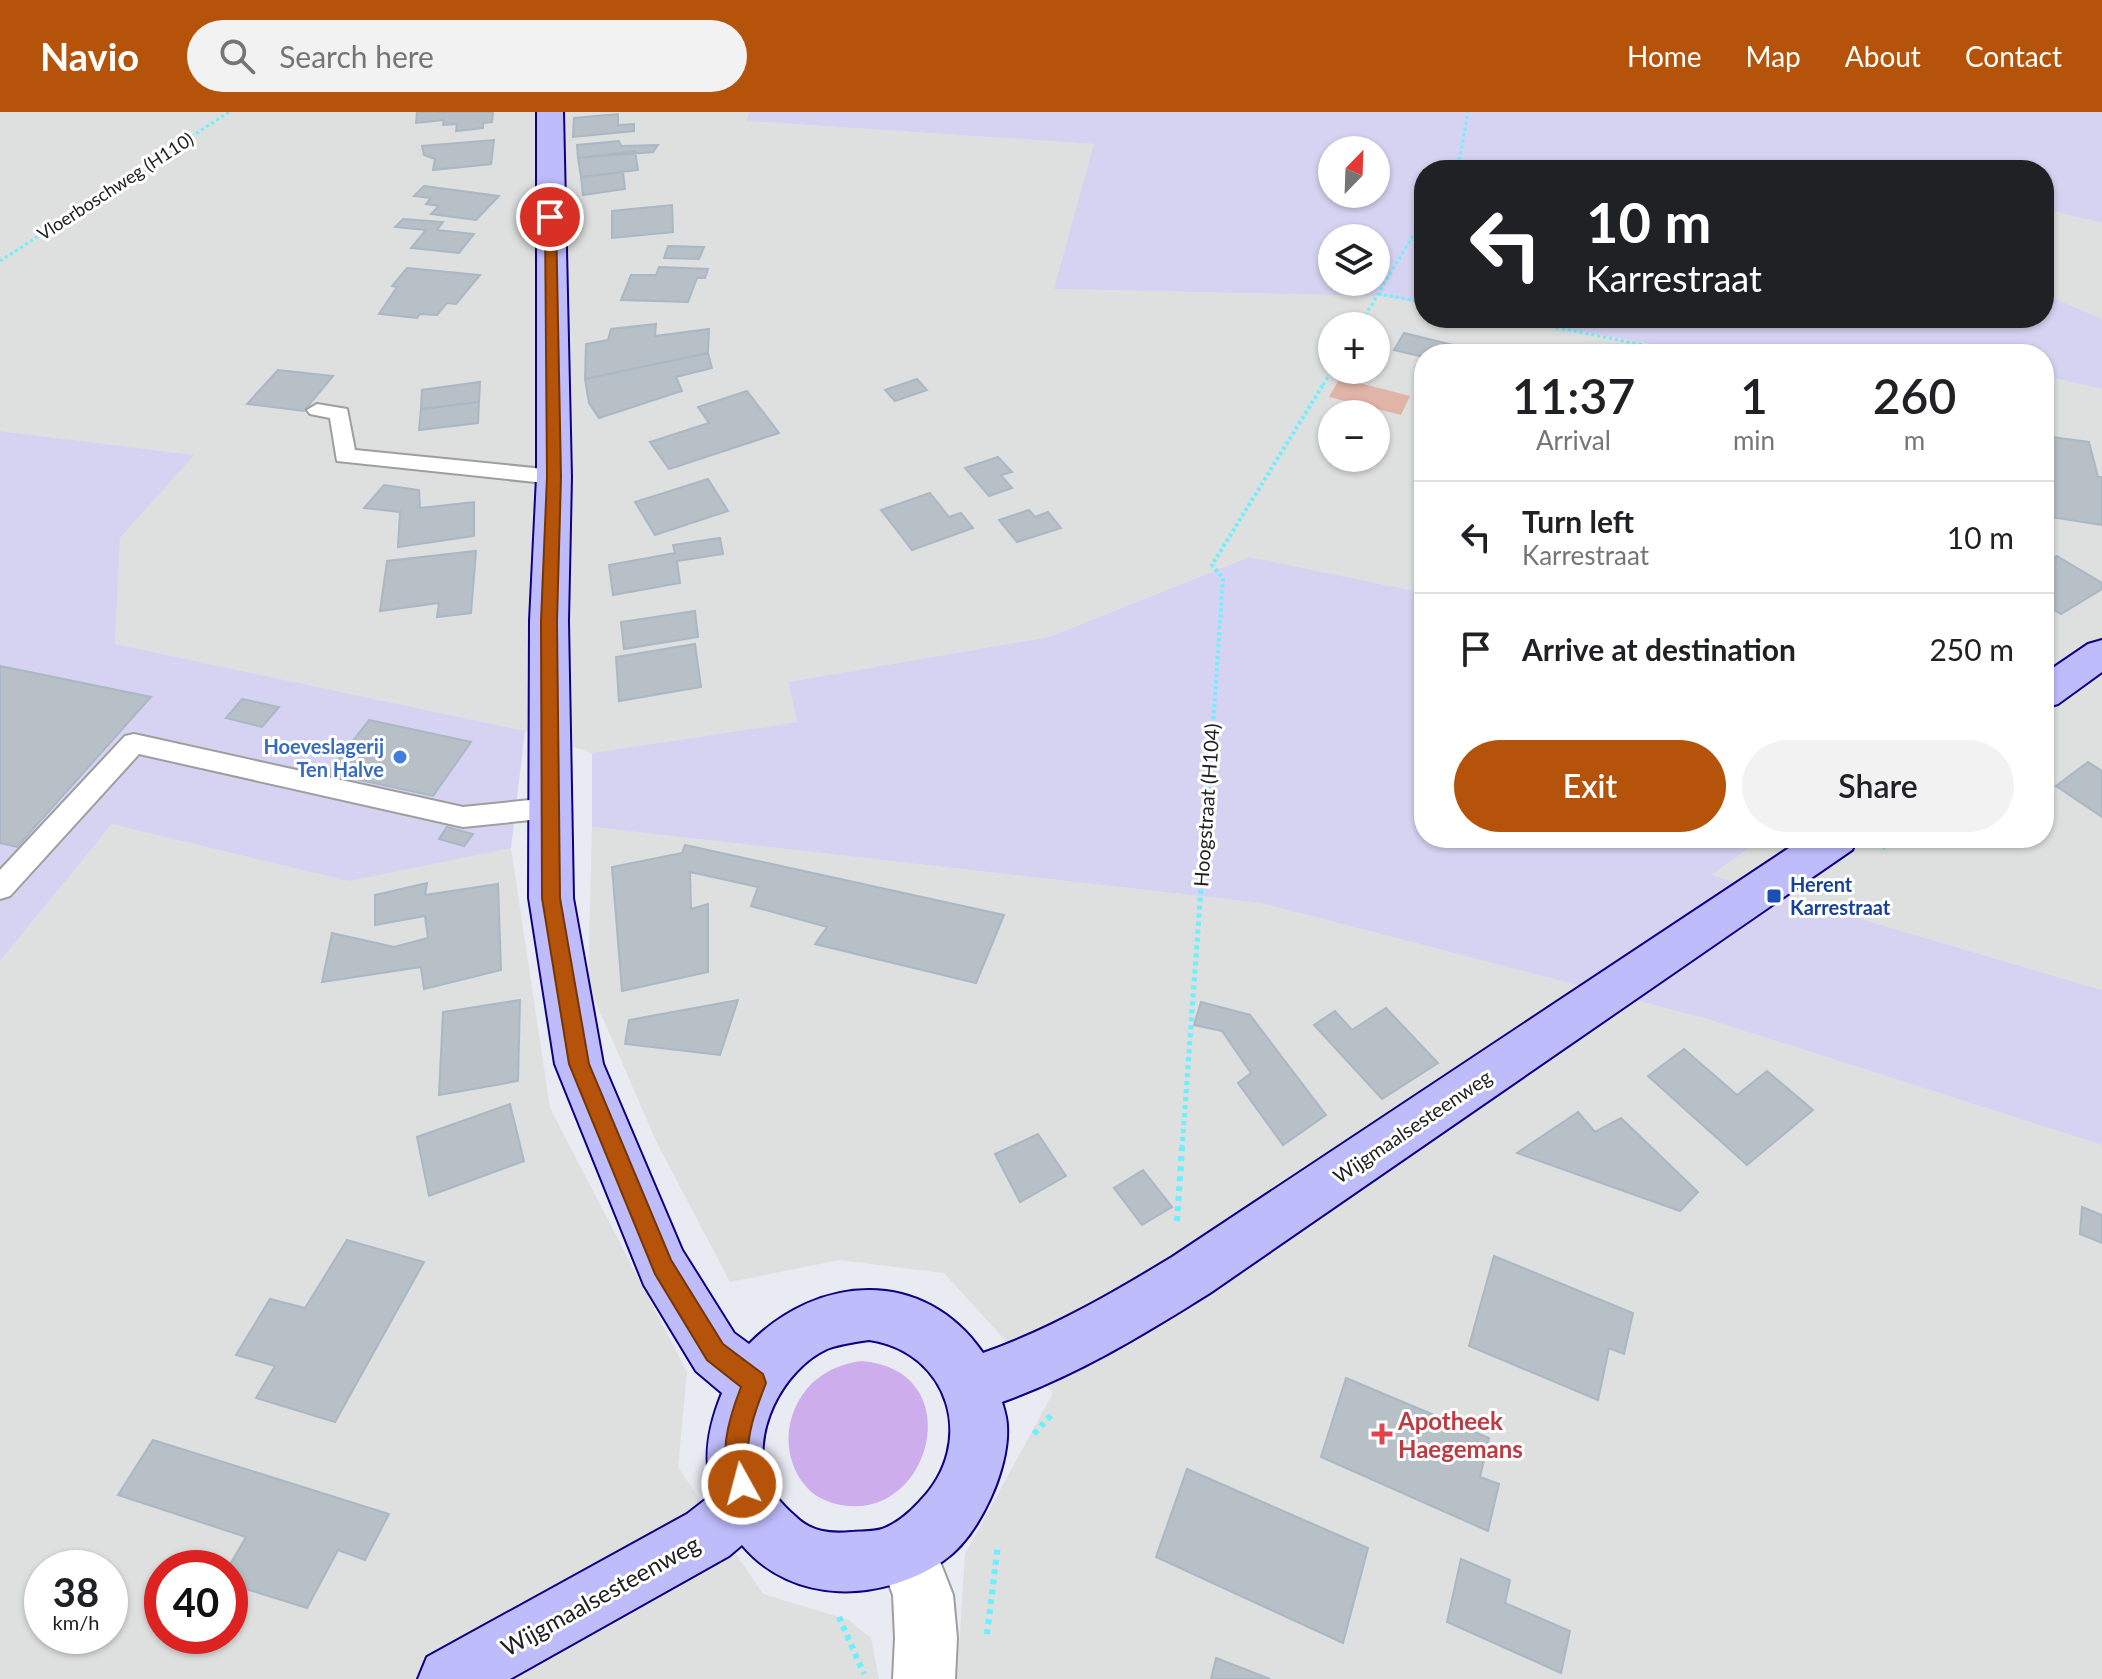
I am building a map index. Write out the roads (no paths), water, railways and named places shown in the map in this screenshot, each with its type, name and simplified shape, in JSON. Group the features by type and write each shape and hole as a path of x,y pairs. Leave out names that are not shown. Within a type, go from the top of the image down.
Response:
{"street":[{"path":"550,112 554,477 549,621 551,898 579,1064 663,1267 715,1352 754,1383"},
{"path":"2054,687 2102,653"},
{"name":"Wijgmaalsesteenweg","path":"972,1385 1028,1365 1100,1331 1191,1275 1822,848"},
{"path":"869,1314 902,1319 931,1334 955,1356 972,1385 981,1430 973,1477 947,1520 907,1552 861,1566 815,1561 776,1539 748,1504 736,1465 739,1422 754,1383 776,1354 804,1332 836,1319 869,1314"},
{"name":"Wijgmaalsesteenweg","path":"449,1679 708,1535 748,1504"},
{"path":"907,1552 923,1595 926,1638 924,1679"}],"lane":[{"path":"317,410 340,413 345,456 554,477"},
{"path":"0,888 134,743 463,817 550,808"}],"place":[{"name":"Hoeveslagerij Ten Halve","path":"400,757"},
{"name":"Herent Karrestraat","path":"1774,896"},
{"name":"Apotheek Haegemans","path":"1382,1434"}]}
